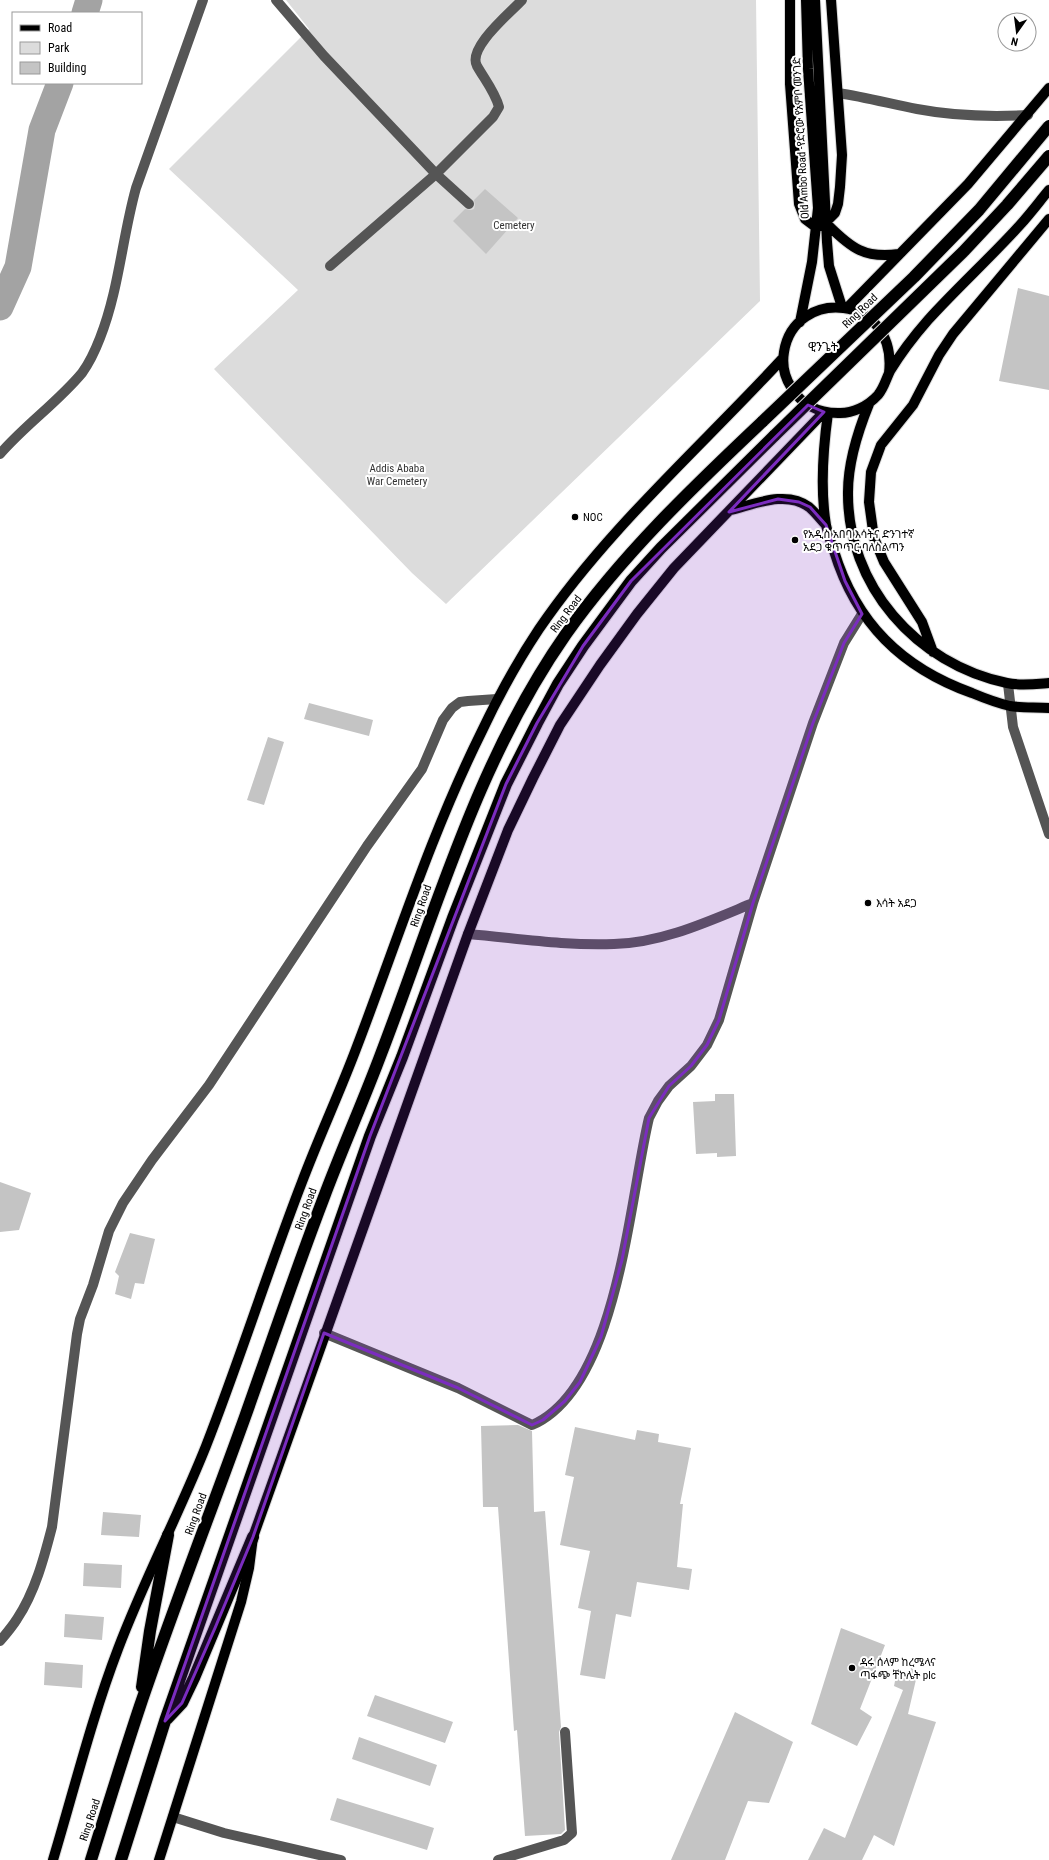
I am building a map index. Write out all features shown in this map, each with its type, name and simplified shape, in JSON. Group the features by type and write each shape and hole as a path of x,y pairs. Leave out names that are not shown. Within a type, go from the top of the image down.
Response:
{"highway":[{"name":"Ring Road","path":"91,1860 141,1704 324,1196 381,1055 449,864 497,752 522,705 566,634 636,548 722,460 914,277 978,210 1049,126"},
{"path":"121,1860 164,1721 269,1427 308,1310 370,1136 402,1057 479,850 506,784 558,684 583,646 631,581 661,548 963,252 1007,205 1049,156"},
{"path":"141,1704 144,1668 168,1535"},
{"path":"164,1721 182,1703 194,1678 252,1537"}],"main road":[{"path":"790,0 790,84 799,204 805,218 817,228"},
{"name":"Old Ambo Road -የድሮው የአምቦ መንገድ","path":"800,322 812,262 817,228 818,208 808,70 806,0"},
{"name":"Old Ambo Road -የድሮው የአምቦ መንገድ","path":"815,0 829,266 845,308"},
{"path":"831,0 842,155 840,187 835,213 827,223 841,238 856,249 874,255 899,254"},
{"path":"845,308 968,184 1028,115 1049,88"},
{"path":"1049,190 1021,225 928,320 909,343 889,373 881,390 869,404 860,426 850,469 848,491 850,520 854,545 874,589 888,610 904,628 933,652 976,673 1008,684 1049,683"},
{"path":"933,652 922,622 884,562 874,538 869,502 871,472 875,458 882,445 913,405 939,355 953,334 1049,219"},
{"path":"869,404 843,414 826,413 813,408 794,392 788,382 783,358 788,338 800,322 820,310 845,308 859,312 870,318 882,332 889,349 889,373"},
{"name":"Ring Road","path":"53,1860 92,1729 118,1650 206,1446 301,1183 356,1049 436,831 460,776 497,699 539,629 570,588 632,514 740,405 783,358"},
{"path":"159,1860 241,1602 249,1568 252,1537 468,934 508,830 560,725 600,665 642,608 674,568 826,413"},
{"path":"826,413 823,487 826,525 844,581 862,614 889,644 920,670 948,685 1010,706 1049,708"},
{"path":"730,510 778,499 789,500 800,502 810,507 826,525"}],"street":[{"path":"0,454 69,387 93,356 117,285 130,211 136,188 203,0"},
{"path":"276,0 324,56 436,174 469,204"},
{"path":"330,266 436,174 494,117 499,107 497,98 476,64 475,56 480,45 522,0"},
{"path":"838,93 918,109 972,116 992,117 1028,115"},
{"path":"324,1333 458,1388 532,1425 543,1420 565,1401 580,1382 601,1337 622,1260 649,1118 658,1101 669,1086 691,1066 707,1045 719,1020 753,903 829,678 844,643 862,614"},
{"path":"1008,684 1013,727 1048,830"},
{"path":"0,1641 20,1613 39,1572 47,1546 52,1527 80,1319 116,1214 152,1160 209,1085 367,846 422,770 444,720 452,708 460,702 468,700 497,699"},
{"path":"468,934 571,943 615,944 657,938 693,927 753,903"},
{"path":"498,1860 564,1840 572,1833 565,1732"},
{"path":"173,1817 224,1833 341,1860"}],"highlighted area":[{"path":"808,405 824,412 729,512 778,499 799,502 810,507 826,525 845,581 862,614 844,643 813,723 753,903 719,1020 707,1045 691,1066 669,1086 649,1118 622,1260 601,1337 580,1382 565,1401 543,1420 532,1425 458,1388 324,1333 253,1537 182,1703 165,1721 370,1136 506,784 537,723 583,646 631,581"}],"green space":[{"name":"Cemetery","path":"286,0 756,0 760,301 446,604 412,573 214,369 298,290 169,169 309,29"}],"building":[{"path":"485,189 518,218 486,254 453,221 465,209 474,209 474,200"},
{"path":"1018,288 1049,296 1049,390 999,381"},
{"path":"309,703 373,720 369,736 304,719"},
{"path":"268,737 284,742 264,805 247,800"},
{"path":"715,1094 734,1094 736,1156 717,1157 717,1153 696,1154 693,1102 715,1101"},
{"path":"0,1182 31,1193 19,1230 0,1232"},
{"path":"130,1233 155,1239 144,1284 135,1283 131,1299 115,1294 119,1276 115,1272"},
{"path":"518,1425 532,1431 534,1512 545,1511 561,1727 559,1732 565,1830 561,1834 525,1836 517,1730 514,1731 498,1507 483,1507 481,1426"},
{"path":"575,1427 635,1440 637,1430 659,1434 658,1442 691,1448 680,1504 683,1504 677,1567 692,1569 689,1590 637,1582 631,1617 616,1614 605,1679 580,1675 591,1611 578,1608 590,1551 560,1545 574,1477 565,1475"},
{"path":"103,1512 141,1515 139,1537 101,1535"},
{"path":"84,1563 122,1565 121,1588 83,1586"},
{"path":"65,1614 104,1617 102,1640 64,1637"},
{"path":"841,1628 885,1645 860,1709 872,1717 857,1746 811,1724"},
{"path":"45,1662 83,1665 82,1688 44,1685"},
{"path":"911,1668 918,1671 908,1714 936,1722 894,1846 874,1835 862,1860 808,1860 824,1828 845,1838 903,1690 894,1686 896,1676 908,1678"},
{"path":"375,1695 453,1722 445,1743 367,1716"},
{"path":"735,1712 793,1742 769,1803 748,1801 725,1860 671,1860"},
{"path":"359,1737 437,1765 430,1786 352,1759"},
{"path":"337,1798 434,1828 427,1850 330,1820"}],"waterway":[{"path":"85,12 89,0"},
{"path":"0,307 18,267 42,130 60,84"}],"place":[{"name":"NOC","path":"575,517"},
{"name":"የአዲስ አበባ እሳትና ድንገተኛ አደጋ ቁጥጥር ባለስልጣን","path":"795,540"},
{"name":"እሳት አደጋ","path":"868,903"},
{"name":"ዳሩ ሰላም ከረሜላና ጣፋጭ ቸኮሌት plc","path":"852,1668"}],"district":[{"name":"ዊንጌት","path":"823,347"}],"park label":[{"name":"Addis Ababa War Cemetery","path":"397,474"}]}
